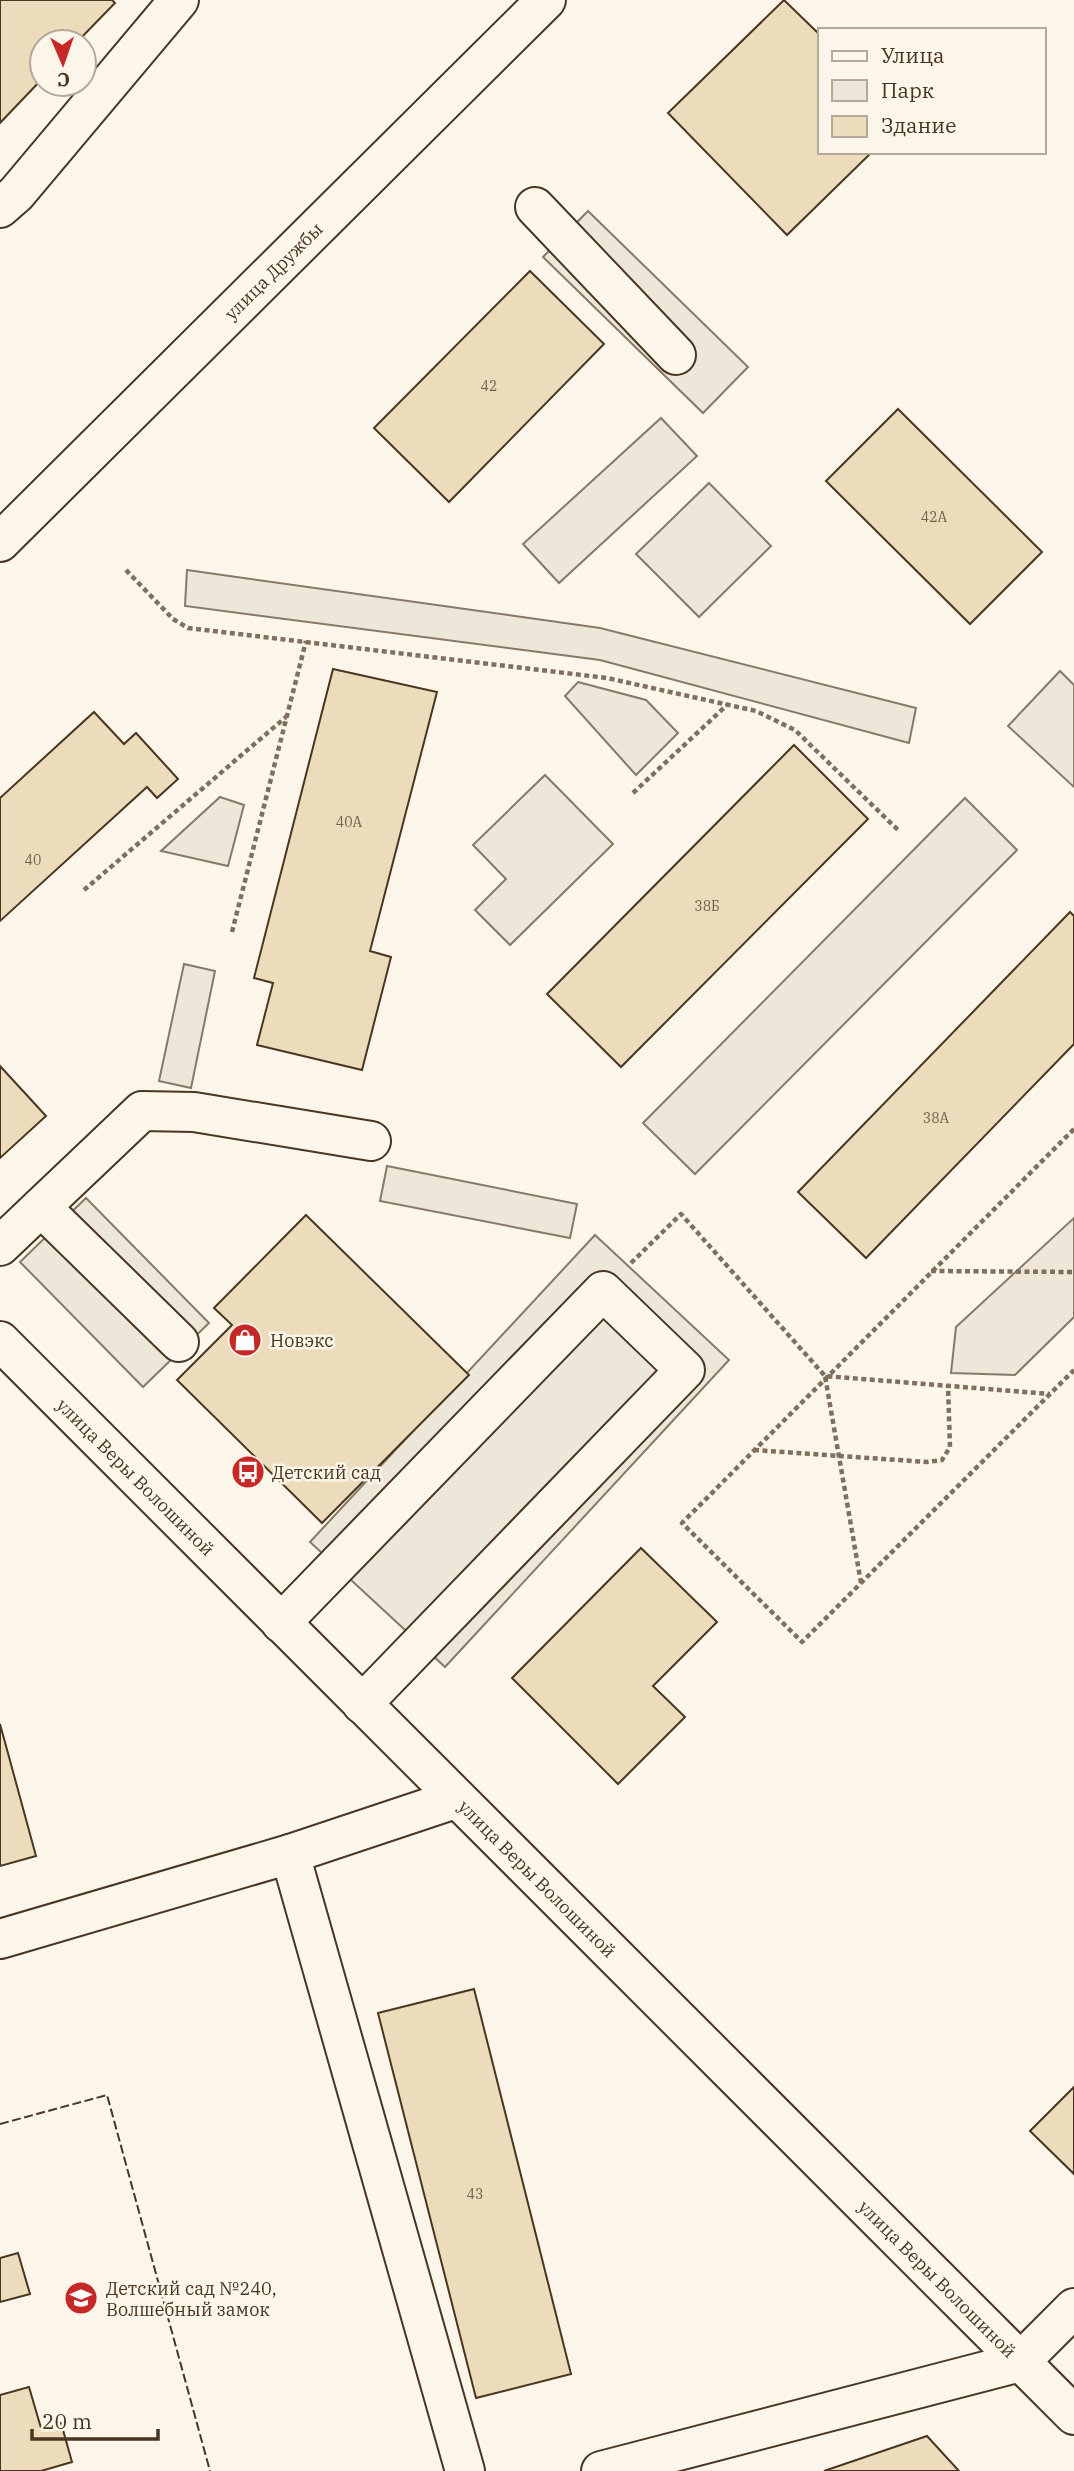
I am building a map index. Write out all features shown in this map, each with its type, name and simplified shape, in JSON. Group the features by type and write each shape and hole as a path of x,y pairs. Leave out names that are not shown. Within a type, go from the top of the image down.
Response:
{"street":[{"path":"0,208 16,194 179,0"},
{"name":"улица Дружбы","path":"0,542 546,0"},
{"path":"535,207 676,355"},
{"path":"0,1246 142,1111 194,1112 371,1141"},
{"path":"41,1207 179,1342"},
{"path":"281,1623 603,1291 685,1370 362,1704"},
{"name":"улица Веры Волошиной","path":"0,1341 455,1799 1074,2415"},
{"path":"0,1939 290,1854 455,1799"},
{"path":"290,1854 465,2471"},
{"path":"626,2468 1020,2362 1074,2308"}],"path":[{"path":"126,570 173,619 188,628 607,678 756,711 795,730 898,830"},
{"path":"232,932 306,641"},
{"path":"633,793 727,704"},
{"path":"85,890 287,716"},
{"path":"1074,1129 682,1523 802,1642 1074,1370"},
{"path":"603,1291 681,1214 825,1377 861,1583"},
{"path":"931,1271 1074,1272"},
{"path":"825,1377 1051,1394"},
{"path":"753,1450 927,1462 942,1460 950,1447 948,1385"}],"green space":[{"path":"578,682 646,700 678,733 636,775 565,696"},
{"path":"220,797 244,805 228,866 161,851"},
{"path":"1074,1218 1074,1317 1015,1375 951,1373 956,1327"}],"shaded area":[{"path":"588,211 748,367 703,413 543,257"},
{"path":"661,418 697,456 559,583 523,544"},
{"path":"709,483 771,546 699,617 636,554"},
{"path":"187,570 600,628 916,708 909,743 600,660 185,606"},
{"path":"1060,671 1074,685 1074,787 1008,726"},
{"path":"545,775 613,844 510,945 475,910 506,879 473,845"},
{"path":"965,798 1017,850 695,1174 643,1123"},
{"path":"184,964 215,971 191,1088 159,1081"},
{"path":"387,1166 577,1204 570,1238 380,1201"},
{"path":"86,1198 209,1323 143,1387 20,1262"},
{"path":"595,1235 729,1360 445,1667 310,1542"}],"building":[{"path":"0,0 112,0 115,3 91,28 28,28 28,94 0,123"},
{"path":"784,0 818,33 818,154 870,154 787,235 668,113"},
{"path":"530,271 604,344 449,502 374,428"},
{"path":"898,409 1042,552 970,624 826,481"},
{"path":"333,669 437,692 370,951 391,957 362,1070 257,1045 273,983 254,978"},
{"path":"94,712 124,744 136,733 178,779 157,798 147,787 0,921 0,798"},
{"path":"794,745 868,819 621,1067 547,994"},
{"path":"1070,912 1074,916 1074,1044 866,1258 798,1192"},
{"path":"0,1066 46,1116 0,1158"},
{"path":"306,1215 469,1375 322,1523 177,1380 232,1325 214,1308"},
{"path":"641,1548 717,1622 653,1686 685,1717 618,1784 512,1678"},
{"path":"0,1724 36,1856 0,1866"},
{"path":"474,1989 571,2374 476,2398 378,2013"},
{"path":"1074,2087 1074,2174 1030,2131"},
{"path":"18,2253 30,2294 0,2302 0,2258"},
{"path":"29,2387 41,2428 61,2423 72,2462 41,2471 0,2471 0,2395"},
{"path":"927,2436 959,2471 824,2471"}],"fence":[{"path":"0,2124 107,2095 210,2471"}],"place":[{"name":"Новэкс","path":"245,1340"},
{"name":"Детский сад","path":"248,1472"},
{"name":"Детский сад №240, Волшебный замок","path":"81,2298"}]}
